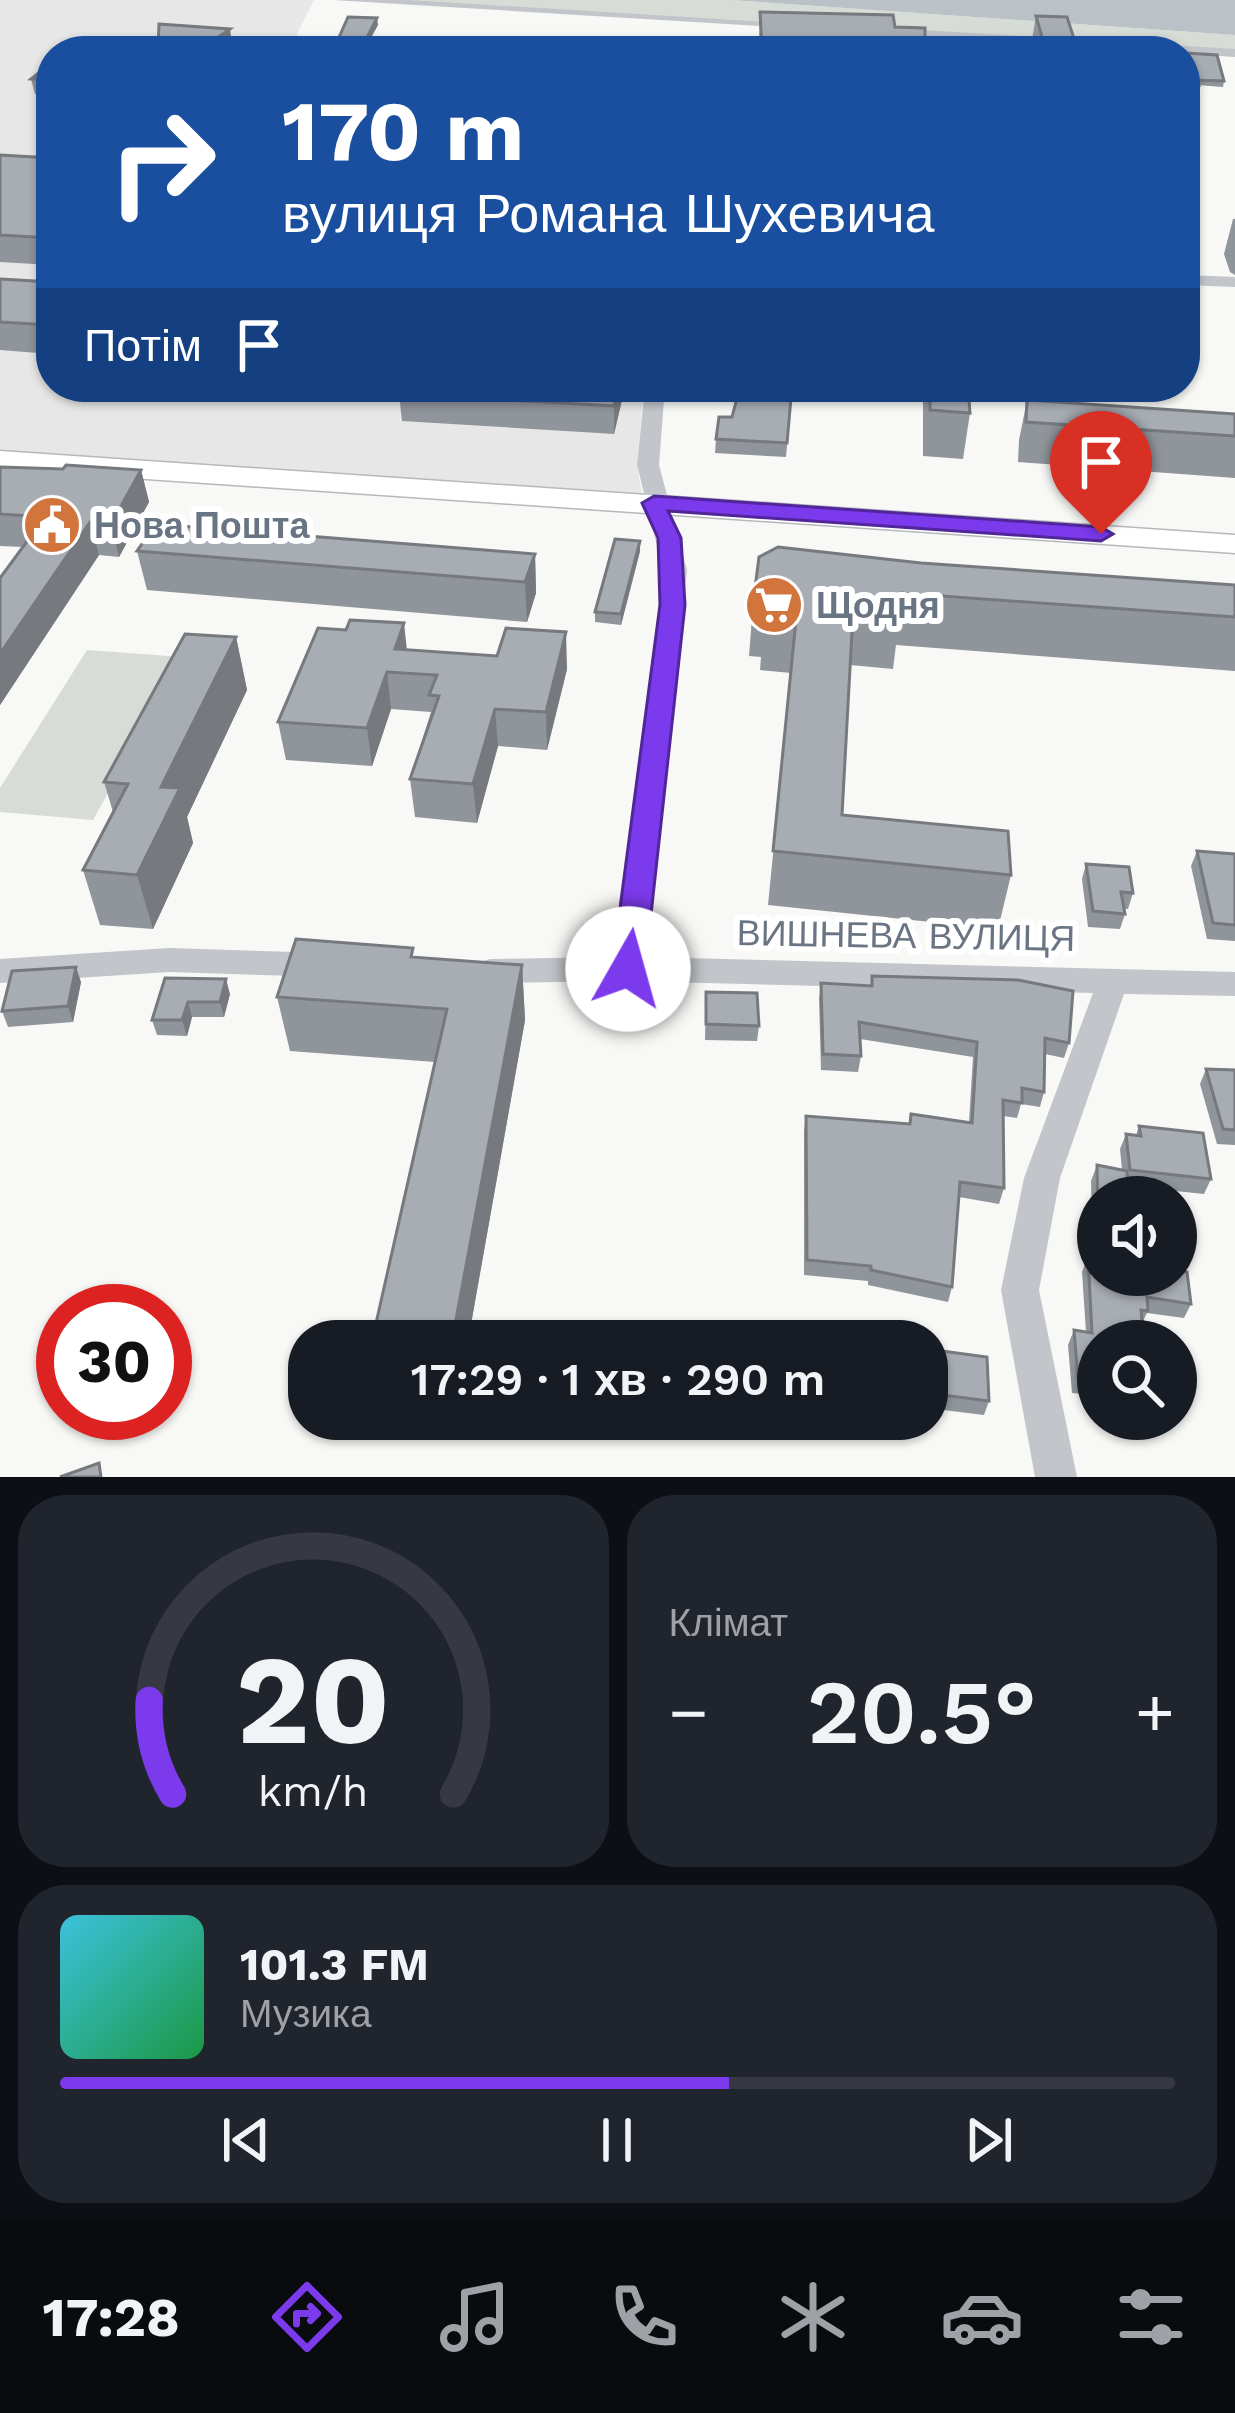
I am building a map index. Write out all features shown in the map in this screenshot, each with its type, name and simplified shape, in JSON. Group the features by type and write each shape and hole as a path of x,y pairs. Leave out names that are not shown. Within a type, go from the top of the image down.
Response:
{"main road":[{"path":"0,460 1235,544"}],"street":[{"path":"339,0 745,28 816,26"},
{"path":"885,31 965,36"},
{"path":"1200,51 1235,53"},
{"path":"1200,281 1235,282"},
{"path":"628,969 673,594 669,538 654,503 648,465 654,402"},
{"path":"0,971 169,960 356,966"},
{"name":"ВИШНЕВА ВУЛИЦЯ","path":"449,969 1114,978 1235,984"},
{"path":"1056,1477 1021,1291 1042,1178 1114,978"}],"shaded area":[{"path":"0,0 314,0 298,36 36,36 36,402 643,402 637,465 642,495 0,453"},
{"path":"383,0 730,0 1235,35 1235,51 1200,49 1200,36 984,36"},
{"path":"730,0 1235,0 1235,35"},
{"path":"87,650 183,657 93,820 0,812 0,788"}],"building":[{"path":"760,12 893,15 895,27 925,28 925,36 761,36"},
{"path":"1036,16 1067,17 1073,36 1042,36"},
{"path":"348,17 377,18 368,36 340,36"},
{"path":"159,24 230,29 220,36 158,36"},
{"path":"1200,54 1217,55 1224,81 1200,80"},
{"path":"0,155 36,157 36,237 0,235"},
{"path":"0,279 36,281 36,324 0,322"},
{"path":"542,402 615,402 614,406"},
{"path":"736,402 791,402 787,443 716,439 719,417 732,417"},
{"path":"930,402 969,402 970,413 930,410"},
{"path":"1027,402 1057,402 1235,414 1235,436 1026,422"},
{"path":"66,465 141,470 111,524 90,522 0,654 0,578 45,517 0,514 0,467 63,469"},
{"path":"156,524 535,554 525,582 137,551"},
{"path":"615,539 640,541 621,614 595,612"},
{"path":"778,547 921,563 1235,585 1235,617 901,593 901,617 853,613 842,815 1008,831 1011,875 773,851 796,620 764,617 765,605 753,604 759,557"},
{"path":"350,620 404,623 395,649 497,656 506,628 566,632 546,712 495,709 473,784 410,779 439,696 429,695 437,675 387,672 367,728 278,722 318,628 346,630"},
{"path":"185,634 236,637 161,787 180,788 137,875 83,870 128,784 104,782"},
{"path":"1197,851 1235,854 1235,925 1213,923"},
{"path":"1086,864 1129,867 1133,893 1121,892 1125,914 1093,911"},
{"path":"296,939 413,948 411,957 522,965 456,1320 377,1320 447,1009 277,997"},
{"path":"76,967 68,1006 2,1011 12,971"},
{"path":"872,976 1018,980 1073,991 1069,1043 1045,1038 1044,1092 1022,1088 1022,1103 1003,1100 1004,1188 960,1182 952,1287 871,1270 871,1266 807,1260 806,1116 910,1124 911,1114 972,1123 977,1042 859,1022 861,1056 823,1054 821,983 872,986"},
{"path":"165,978 226,979 220,1002 188,1002 182,1020 152,1020"},
{"path":"706,992 757,993 759,1026 706,1024"},
{"path":"1206,1069 1235,1070 1235,1130 1223,1129"},
{"path":"1139,1126 1203,1133 1211,1179 1130,1170 1126,1134 1141,1136"},
{"path":"1097,1165 1127,1171 1127,1176 1097,1176"},
{"path":"1090,1296 1190,1296 1191,1304 1147,1297 1148,1311 1141,1310 1142,1320 1091,1320"},
{"path":"948,1352 987,1357 989,1401 948,1396"},
{"path":"99,1463 101,1477 60,1477"}],"place":[{"name":"Нова Пошта","path":"52,525"},
{"name":"Щодня","path":"774,605"}],"route":[{"path":"628,969 673,605 669,538 654,503 1101,534"}]}
